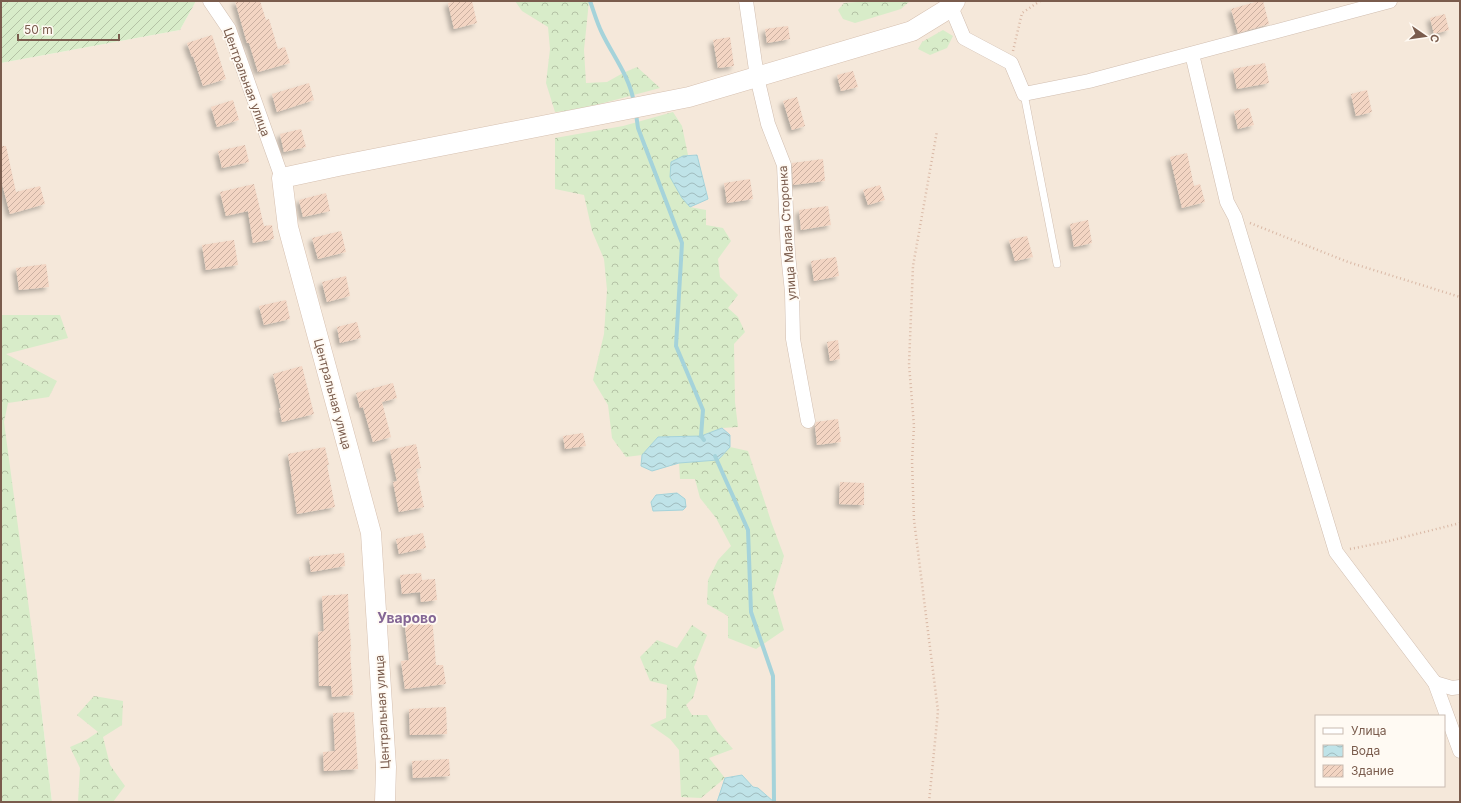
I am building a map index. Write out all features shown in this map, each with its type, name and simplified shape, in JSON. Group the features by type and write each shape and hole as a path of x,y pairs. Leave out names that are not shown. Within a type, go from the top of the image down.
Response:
{"street":[{"name":"Центральная улица","path":"210,1 229,29 282,178 288,227 371,532 386,767 385,802"},
{"name":"улица Малая Сторонка","path":"746,1 757,77 768,124 784,165 788,254 792,292 793,339 808,421"},
{"path":"282,178 689,97 912,31 953,4 964,38 1010,63 1024,94 1089,81 1374,3 1390,1"},
{"path":"1192,54 1227,202 1235,217 1336,552 1435,683 1460,752"},
{"path":"1435,683 1452,688 1460,687"}],"lane":[{"path":"1024,94 1057,264"}],"path":[{"path":"1010,63 1022,13 1040,1"},
{"path":"929,802 938,711 914,520 912,461 914,426 909,364 913,266 937,131"},
{"path":"1235,217 1348,262 1460,297"},
{"path":"1336,552 1385,542 1460,523"}],"shaded area":[{"path":"196,1 1460,1 1460,802 52,802 34,646 1,517 1,63 180,30"}],"green space":[{"path":"1,1 196,1 180,30 1,63"},
{"path":"515,1 589,1 584,50 586,83 607,82 637,67 660,88 577,110 555,112 546,83 550,49 548,27 522,11"},
{"path":"870,1 910,1 901,9 855,23 843,19 838,10 844,3"},
{"path":"943,30 953,36 947,48 930,55 918,49 922,42"},
{"path":"673,112 682,126 688,155 683,156 690,207 706,210 706,225 723,228 731,241 718,259 720,277 738,295 728,308 738,317 745,332 734,344 735,402 738,427 722,428 701,436 658,437 642,455 626,457 612,438 608,405 593,380 604,334 607,290 604,259 592,231 584,195 555,189 555,138 623,126"},
{"path":"1,315 60,315 68,338 6,354 57,381 49,397 8,403 4,422 34,646 52,802 1,802"},
{"path":"730,447 748,451 784,556 773,593 784,630 756,649 728,638 728,616 707,604 708,580 718,560 731,546 716,518 700,498 695,479 680,479 679,463 718,460"},
{"path":"692,625 707,635 694,667 698,680 693,698 686,705 692,715 707,715 717,731 733,749 709,758 725,778 701,798 681,797 679,750 670,739 650,725 666,718 667,685 650,681 640,657 657,640 677,648"},
{"path":"94,696 123,701 122,725 103,737 110,765 125,786 113,802 78,802 80,768 70,747 86,740 98,732 77,715"}],"water":[{"path":"697,155 708,199 690,207 682,198 670,177 671,162 683,156"},
{"path":"722,428 730,435 730,447 718,460 679,463 652,471 641,466 642,455 658,437 701,436"},
{"path":"677,493 685,499 686,507 683,510 653,511 651,502 656,495"},
{"path":"742,775 753,787 758,788 774,802 717,802 725,778"}],"building":[{"path":"235,1 260,1 266,20 269,19 278,49 285,47 290,63 258,72 249,43 247,43"},
{"path":"456,1 472,1 477,23 454,29 448,3"},
{"path":"1263,1 1269,24 1238,33 1231,9"},
{"path":"1445,14 1449,30 1434,34 1430,18"},
{"path":"788,26 790,39 767,43 765,29"},
{"path":"212,35 226,79 203,86 187,43"},
{"path":"730,37 734,66 718,68 713,40"},
{"path":"1265,63 1269,83 1237,89 1233,69"},
{"path":"853,71 858,87 841,91 837,75"},
{"path":"309,83 314,100 277,112 272,94"},
{"path":"1367,90 1372,112 1356,116 1351,94"},
{"path":"797,97 805,126 792,130 783,101"},
{"path":"233,100 239,120 217,127 211,107"},
{"path":"1249,108 1254,125 1238,129 1234,111"},
{"path":"301,129 306,147 284,152 280,134"},
{"path":"245,145 249,162 222,168 218,151"},
{"path":"1,146 6,146 16,192 40,186 45,204 10,214 1,180"},
{"path":"1187,153 1194,186 1200,184 1205,202 1182,208 1170,157"},
{"path":"823,159 825,181 793,185 792,163"},
{"path":"750,179 753,199 727,203 724,183"},
{"path":"254,184 264,226 272,225 274,239 253,243 248,211 226,216 220,192"},
{"path":"880,185 885,200 868,205 863,190"},
{"path":"326,193 330,211 303,217 299,200"},
{"path":"828,206 831,225 801,230 799,210"},
{"path":"1088,220 1092,243 1074,247 1070,224"},
{"path":"341,231 346,252 318,259 312,238"},
{"path":"1027,236 1033,257 1015,261 1009,240"},
{"path":"234,240 238,265 206,270 202,245"},
{"path":"836,257 839,276 814,281 811,261"},
{"path":"46,264 49,287 19,290 16,268"},
{"path":"346,276 350,296 327,302 322,282"},
{"path":"286,300 290,319 264,325 259,306"},
{"path":"357,322 361,338 340,343 337,327"},
{"path":"838,340 840,359 830,361 827,342"},
{"path":"302,366 314,414 282,422 279,408 281,408 273,374"},
{"path":"393,383 397,398 382,402 391,437 373,442 363,407 360,408 356,393"},
{"path":"838,419 841,442 817,445 816,422"},
{"path":"583,433 586,446 565,449 563,436"},
{"path":"416,444 421,468 416,469 424,507 399,512 393,482 397,481 390,450"},
{"path":"325,447 335,507 297,514 288,454"},
{"path":"840,482 864,483 864,505 839,504"},
{"path":"423,533 426,548 399,554 396,539"},
{"path":"344,553 345,566 311,572 309,557"},
{"path":"421,573 422,580 435,579 437,600 421,602 420,592 402,594 400,575"},
{"path":"348,594 353,695 332,697 331,686 319,686 318,632 324,631 322,596"},
{"path":"432,616 436,665 443,665 446,684 405,689 401,661 409,660 404,619"},
{"path":"446,707 447,734 410,735 409,709"},
{"path":"354,712 358,769 324,771 323,752 335,751 333,713"},
{"path":"449,759 450,776 413,778 412,761"}],"waterway":[{"path":"590,1 606,42 629,84 634,103"},
{"path":"636,114 638,128 682,243 676,346 703,410 701,436 704,440"},
{"path":"715,456 748,530 751,612 773,676 774,802"}],"district":[{"name":"Уварово","path":"407,617"}]}
